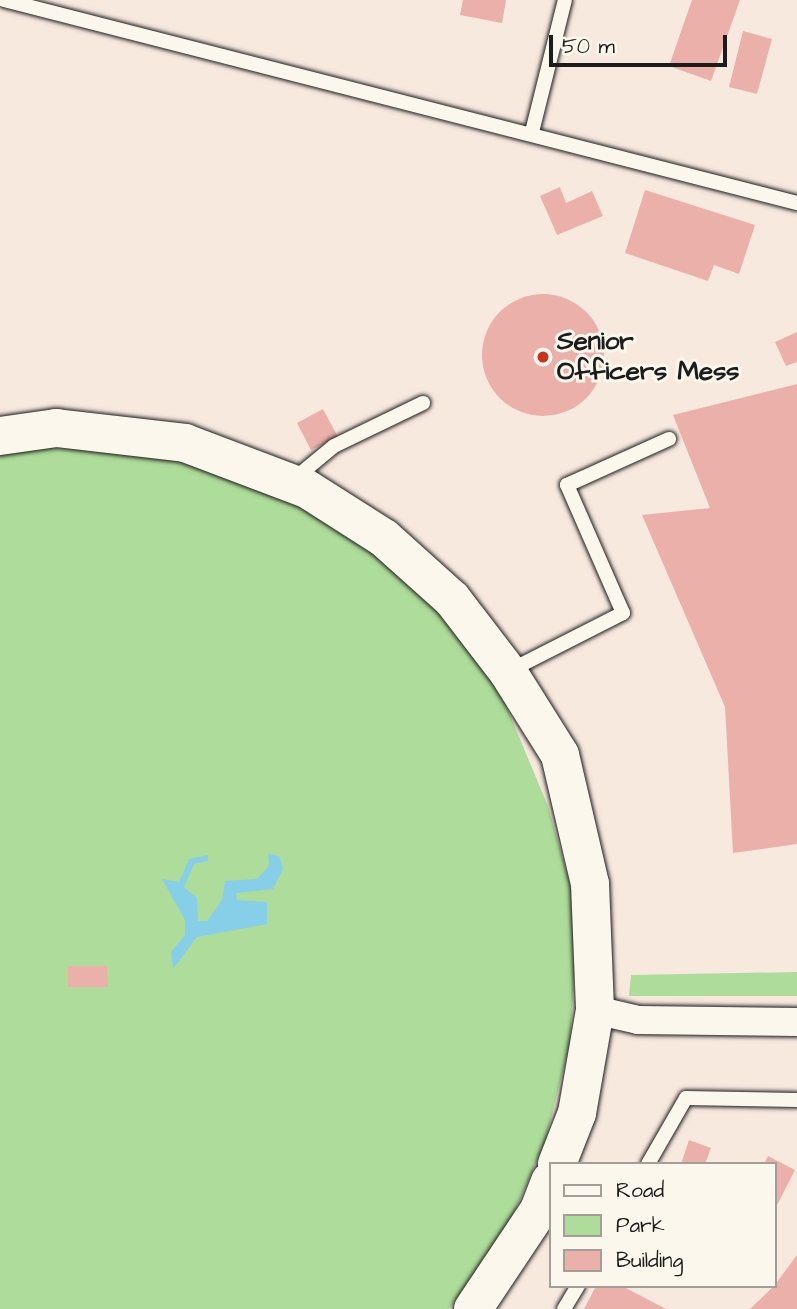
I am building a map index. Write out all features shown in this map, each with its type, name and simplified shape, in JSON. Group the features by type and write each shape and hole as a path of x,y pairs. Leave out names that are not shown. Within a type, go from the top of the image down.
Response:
{"main road":[{"path":"0,436 56,428 185,443 290,483 384,538 452,600 508,672 561,755 590,884 595,1010 577,1113 558,1162"},
{"path":"473,1309 539,1210 548,1186"}],"street":[{"path":"595,1010 638,1020 797,1022"}],"lane":[{"path":"4,0 532,132 797,203"},
{"path":"532,132 565,0"},
{"path":"290,483 334,446 423,403"},
{"path":"508,672 623,612 567,485 669,439"},
{"path":"649,1162 686,1098 797,1100"},
{"path":"564,1309 577,1288"}],"green space":[{"path":"0,447 131,450 211,470 298,503 415,577 496,682 548,806 578,912 570,1043 545,1142 502,1240 449,1309 0,1309"},
{"path":"797,972 797,996 629,996 631,975"}],"water":[{"path":"268,854 279,856 283,869 273,889 236,893 237,900 267,902 267,924 197,937 173,969 171,952 185,935 185,920 162,879 179,882 189,859 208,855 208,861 194,864 184,887 197,898 198,921 207,921 222,900 225,881 257,879 269,866"}],"building":[{"path":"463,0 506,0 502,23 460,15"},
{"path":"692,0 740,0 711,81 669,66"},
{"path":"743,31 772,39 757,94 729,87"},
{"path":"560,187 566,203 592,191 603,216 557,235 540,196"},
{"path":"645,190 755,225 739,274 714,265 708,281 625,253"},
{"name":"Senior Officers Mess","path":"543,294 566,298 586,312 600,332 604,355 600,378 586,398 566,412 543,416 520,412 500,398 486,378 482,355 486,332 500,312 520,298"},
{"path":"797,332 797,362 786,366 775,342"},
{"path":"797,384 797,844 733,853 725,707 642,515 710,508 673,415"},
{"path":"323,409 338,437 311,450 297,423"},
{"path":"68,966 107,966 108,987 68,987"},
{"path":"689,1140 711,1148 706,1162 682,1162"},
{"path":"768,1156 795,1170 776,1207 776,1162 765,1162"},
{"path":"797,1255 797,1309 750,1309 772,1288 776,1288 776,1283"},
{"path":"595,1288 626,1288 666,1309 584,1309"}],"place":[{"name":"Senior Officers Mess","path":"543,357"}]}
